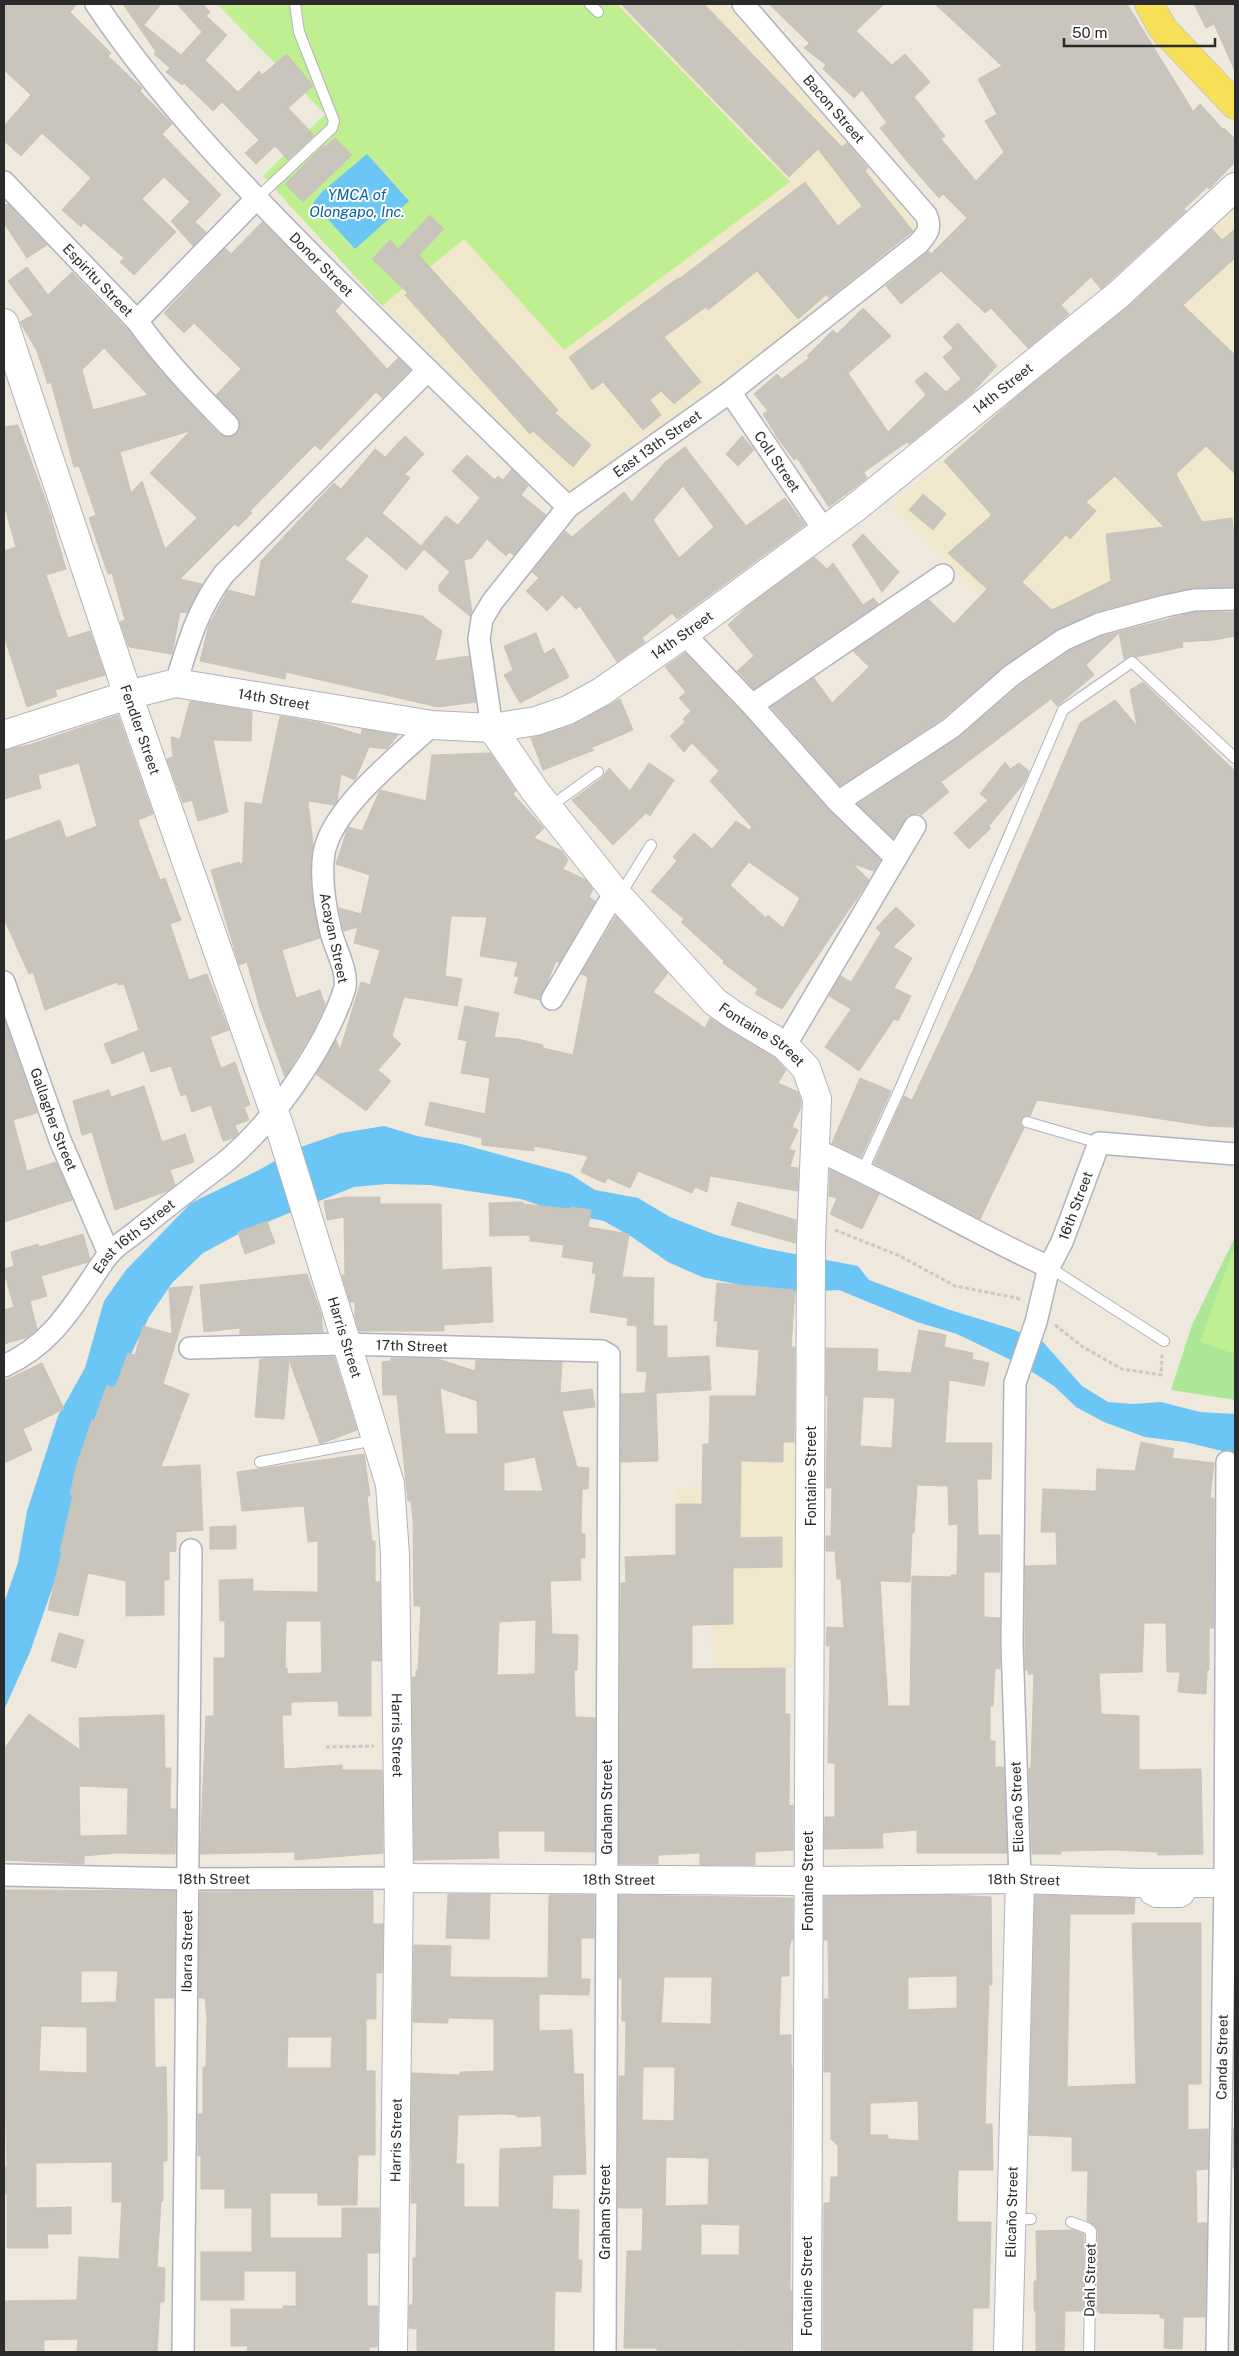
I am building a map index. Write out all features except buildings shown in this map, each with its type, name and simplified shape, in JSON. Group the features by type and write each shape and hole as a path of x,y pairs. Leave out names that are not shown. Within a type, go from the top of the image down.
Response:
{"main road":[{"path":"1149,4 1163,29 1235,105"},
{"name":"14th Street","path":"4,735 128,695 176,683 432,725 492,728 536,721 568,710 600,692 684,634 824,530 1118,295 1235,187"},
{"name":"Fendler Street","path":"4,323 128,695 278,1124"},
{"name":"Fontaine Street","path":"492,728 520,771 617,894 715,1002 785,1046 806,1068 817,1099 812,1233 807,2352"},
{"name":"Harris Street","path":"278,1124 390,1484 391,1493 395,1555 399,1878 393,2352"},
{"name":"18th Street","path":"399,1878 808,1881 1020,1879 1139,1884 1230,1883"},
{"name":"Elicaño Street","path":"1008,2352 1020,2220 1020,1879"}],"street":[{"name":"Donor Street","path":"96,4 158,88 256,199 568,507"},
{"name":"Bacon Street","path":"743,4 926,215"},
{"name":"Espiritu Street","path":"4,182 136,321 256,199"},
{"name":"East 13th Street","path":"492,728 479,638 482,619 493,601 568,507 730,392 918,244 929,228 930,223 926,215"},
{"path":"136,321 186,383 228,425"},
{"path":"176,683 195,622 208,596 224,574 428,370"},
{"name":"Coll Street","path":"730,392 824,530"},
{"path":"752,705 943,575"},
{"path":"838,802 951,728 1012,675 1064,640 1098,624 1165,606 1194,600 1235,600"},
{"path":"684,634 752,705 838,802 895,858"},
{"name":"Acayan Street","path":"278,1124 346,988 344,972 333,942 326,908 323,878 324,853 331,834 348,807 360,794 432,725"},
{"path":"785,1046 915,826"},
{"path":"552,999 617,894"},
{"name":"Gallagher Street","path":"4,982 60,1140 109,1254"},
{"name":"East 16th Street","path":"4,1366 24,1357 44,1341 65,1318 109,1254 246,1144 278,1124"},
{"path":"1099,1143 1235,1154"},
{"name":"16th Street","path":"1037,1317 1049,1267 1062,1242 1099,1143"},
{"path":"814,1149 863,1170 1011,1250 1049,1267"},
{"name":"Elicaño Street","path":"1020,1879 1012,1644 1015,1383 1037,1317"},
{"name":"17th Street","path":"190,1348 345,1344 606,1352"},
{"name":"Graham Street","path":"605,2352 609,1355 606,1352"},
{"name":"Canda Street","path":"1217,2352 1230,1883 1227,1462"},
{"name":"Ibarra Street","path":"183,2352 191,1550"},
{"name":"18th Street","path":"4,1875 187,1879 399,1878"}],"lane":[{"path":"256,199 332,128 334,121 299,32 295,4"},
{"path":"590,4 598,12"},
{"path":"863,1170 899,1092 1063,710 1132,662 1235,758"},
{"path":"548,808 598,772"},
{"path":"617,894 651,845"},
{"path":"1027,1122 1099,1143"},
{"path":"1049,1267 1164,1341"},
{"path":"260,1462 376,1440"},
{"name":"Dahl Street","path":"1071,2222 1090,2231 1089,2352"}],"path":[{"path":"812,1233 855,1236 900,1256 955,1286 1017,1298 1037,1317 1083,1347 1122,1369 1161,1375 1164,1341"},
{"path":"326,1747 397,1746"}],"shaded area":[{"path":"617,4 726,4 851,136 921,228 575,500 382,306 464,239 790,182"},
{"path":"1235,199 1235,560 1208,560 1017,635 892,505"},
{"path":"715,1442 797,1447 799,1667 714,1670 705,1542 679,1539 676,1490 712,1484"}],"green space":[{"path":"217,4 617,4 790,182 564,350 464,239 382,306 263,176 325,114"},
{"path":"1234,1239 1235,1400 1171,1390 1192,1325"},
{"path":"1235,1248 1235,1354 1200,1342"}],"water":[{"name":"YMCA of Olongapo, Inc.","path":"367,154 409,201 355,249 313,203 323,191"},
{"path":"384,1126 417,1136 461,1144 570,1174 595,1190 638,1198 670,1217 716,1235 768,1249 858,1266 869,1280 950,1310 1012,1329 1043,1342 1082,1386 1108,1402 1133,1404 1161,1402 1200,1412 1235,1414 1235,1454 1185,1442 1145,1437 1104,1422 1076,1407 1054,1386 1023,1366 957,1334 917,1322 839,1290 770,1294 702,1277 668,1262 632,1237 604,1221 563,1213 521,1199 430,1185 386,1184 354,1187 242,1232 203,1253 172,1283 149,1317 90,1438 70,1531 53,1586 30,1652 4,1710 4,1603 18,1563 27,1511 58,1416 85,1368 104,1301 126,1270 191,1203 259,1170 298,1148 341,1133"}]}
